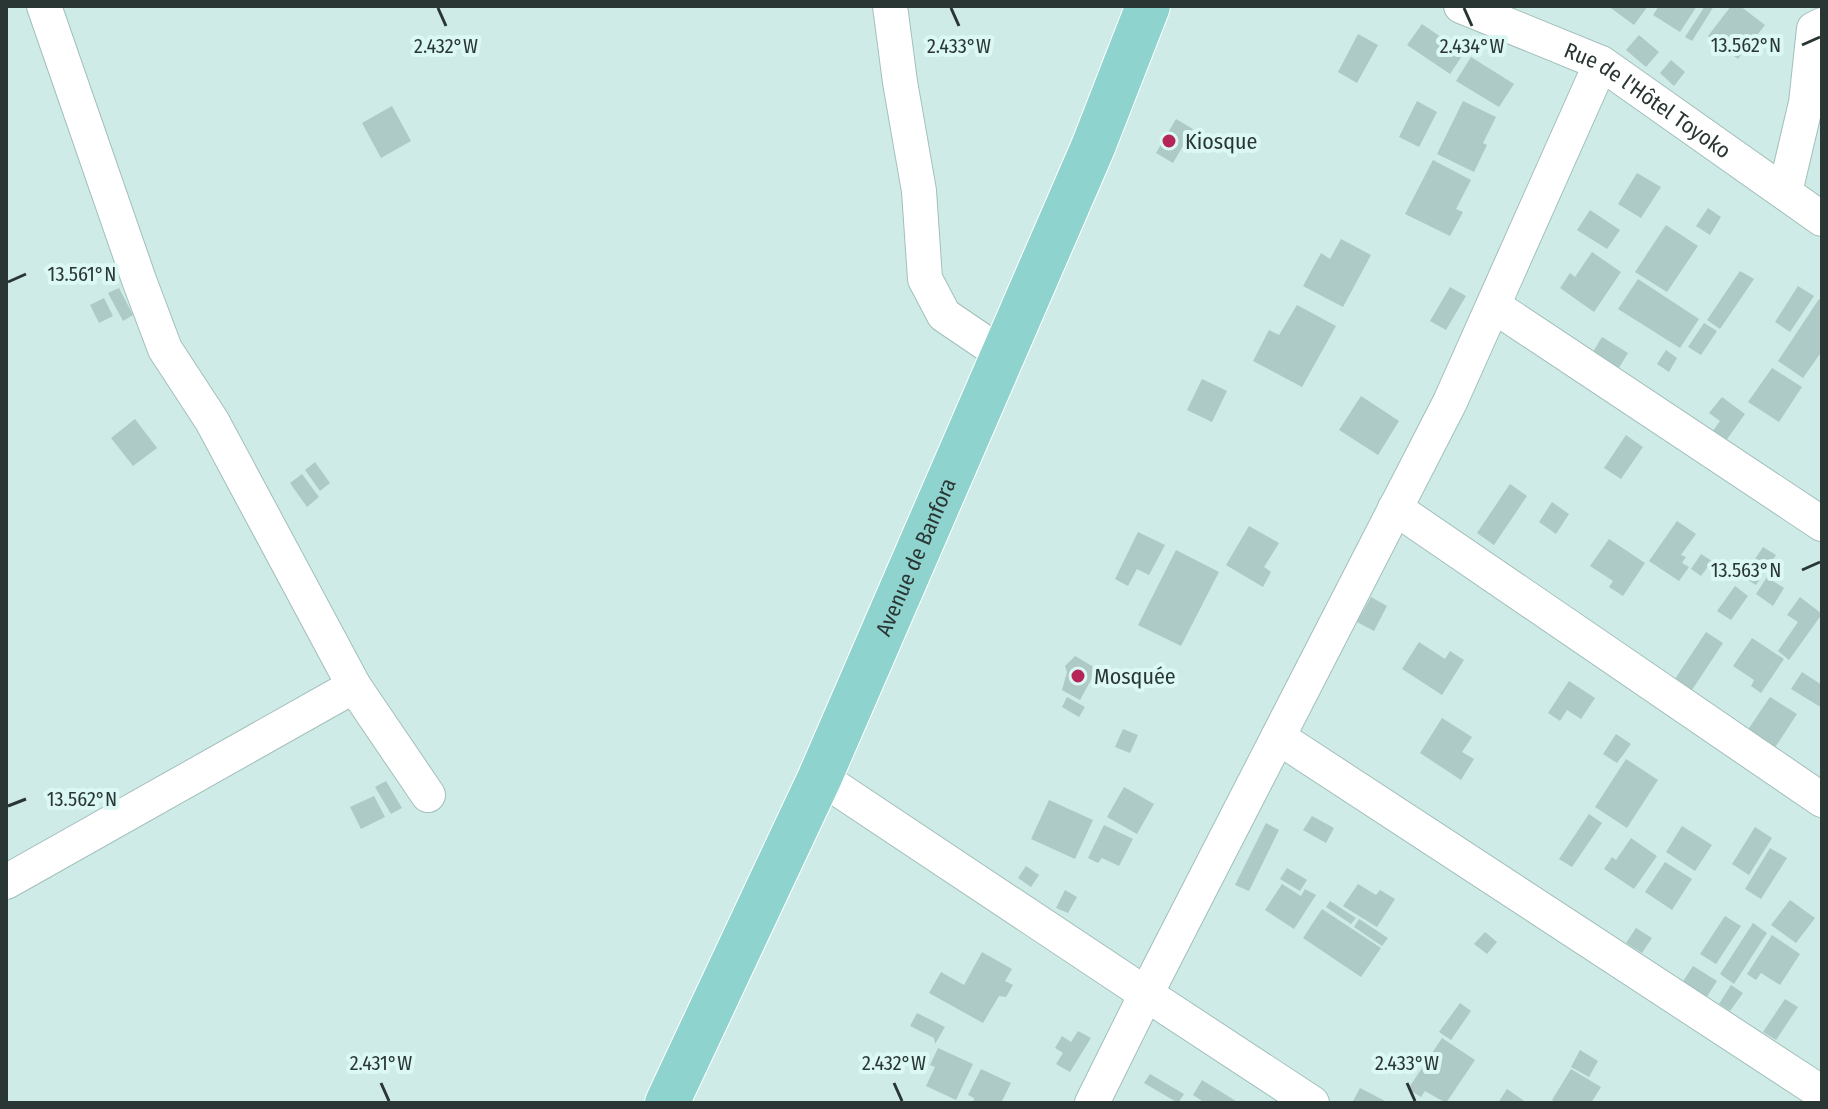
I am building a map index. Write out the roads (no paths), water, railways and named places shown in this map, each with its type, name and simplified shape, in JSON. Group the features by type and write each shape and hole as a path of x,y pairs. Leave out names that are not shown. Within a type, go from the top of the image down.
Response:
{"main road":[{"name":"Avenue de Banfora","path":"667,1103 820,777 1093,147 1148,6"}],"street":[{"path":"44,6 165,349 212,421 354,686 428,795"},
{"path":"890,6 919,191 925,279 944,315 1003,355"},
{"name":"Rue de l'Hôtel Toyoko","path":"1461,6 1601,63 1822,219"},
{"path":"1785,192 1806,103 1813,20"},
{"path":"1092,1103 1450,402 1601,63"},
{"path":"1494,306 1822,524"},
{"path":"1395,508 1822,800"},
{"path":"6,882 354,686"},
{"path":"1278,737 1822,1093"},
{"path":"820,777 1312,1103"}],"place":[{"name":"Kiosque","path":"1169,141"},
{"name":"Mosquée","path":"1078,676"}]}
